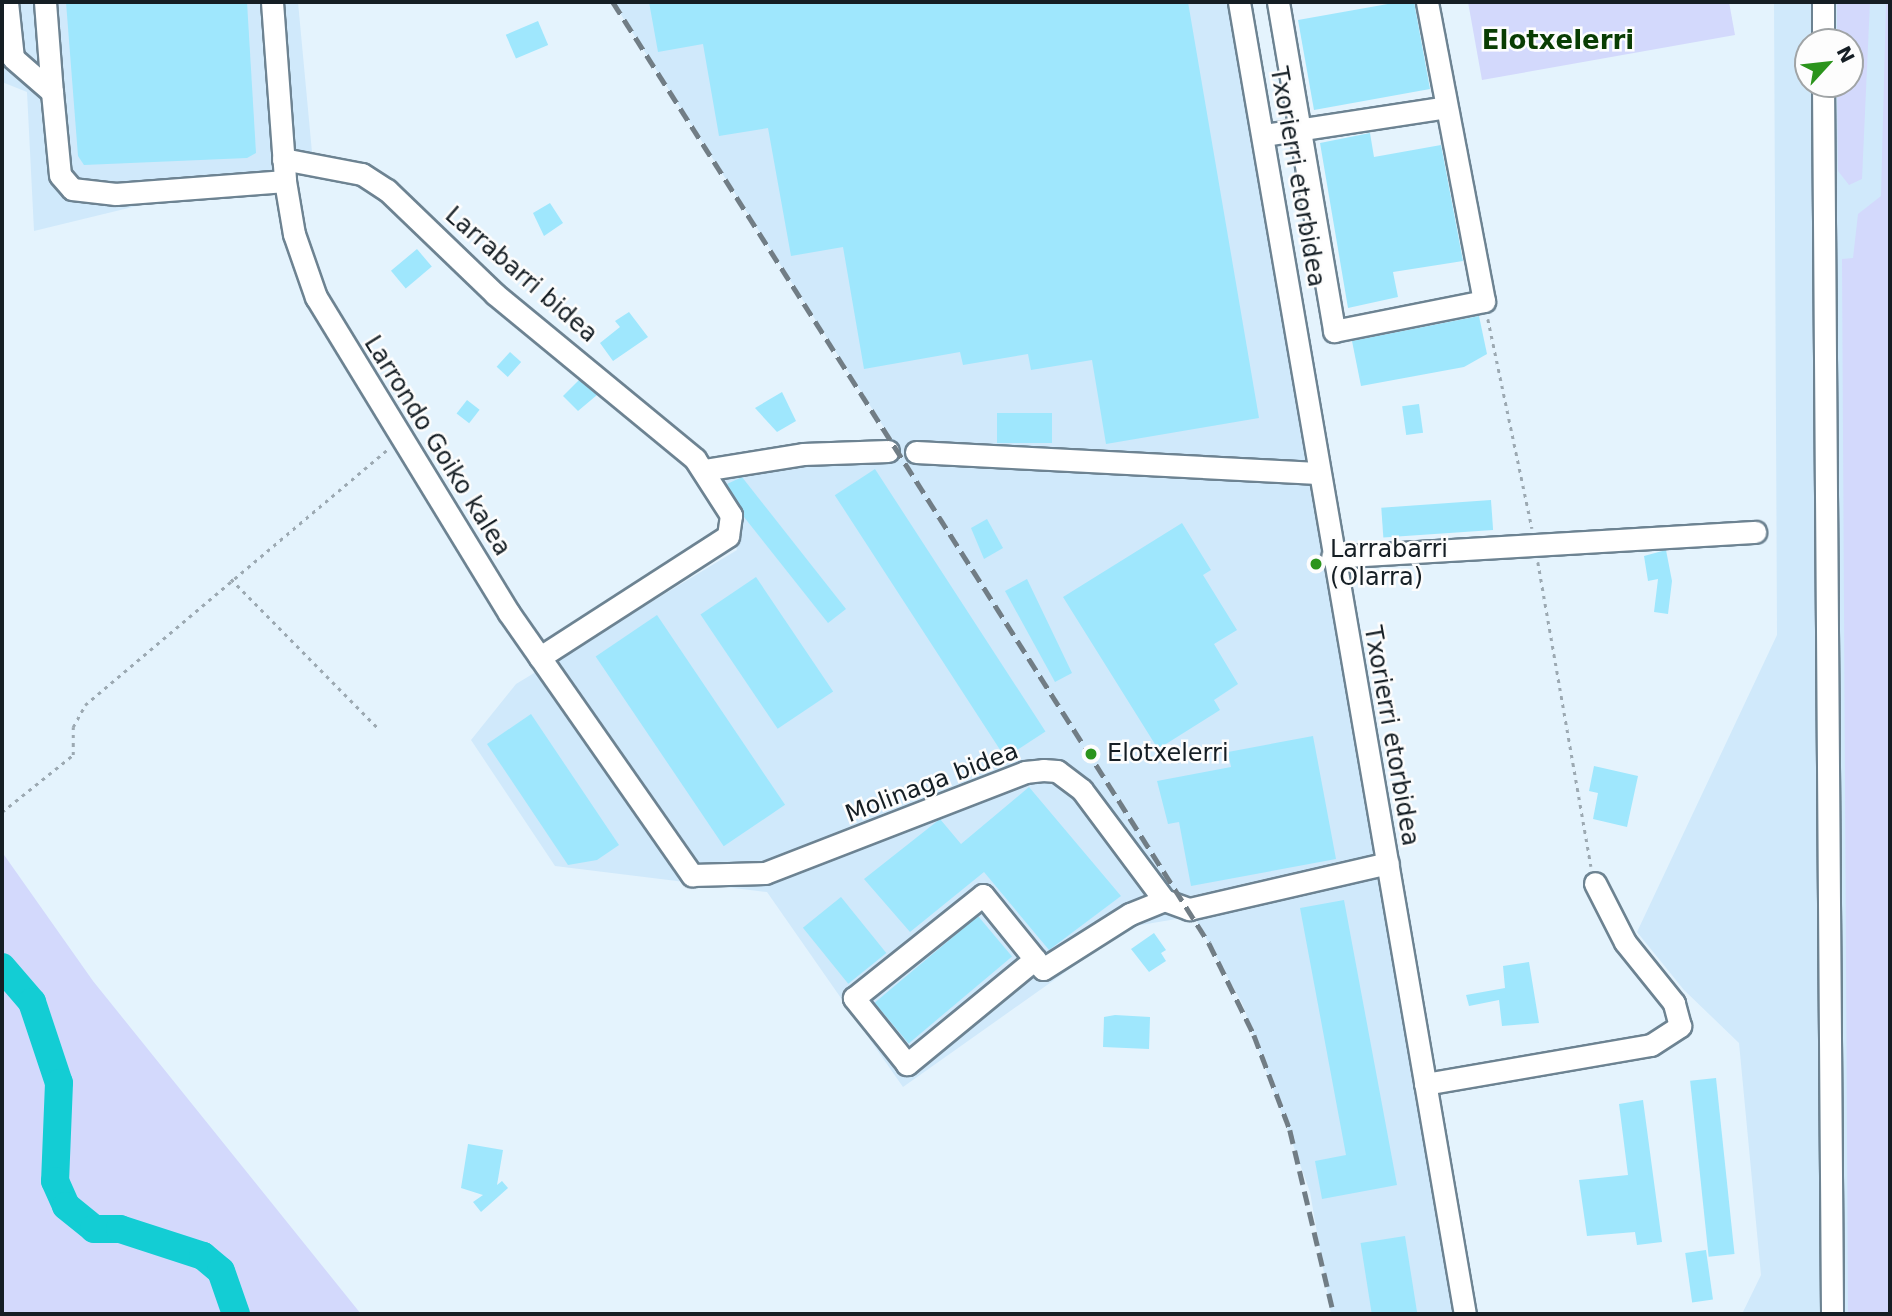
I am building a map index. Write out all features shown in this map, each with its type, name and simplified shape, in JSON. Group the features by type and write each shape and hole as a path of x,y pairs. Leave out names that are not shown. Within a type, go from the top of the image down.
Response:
{"street":[{"path":"7,2 7,59 51,92"},
{"path":"45,2 60,175 72,189 116,194 285,180"},
{"name":"Larrondo Goiko kalea","path":"272,2 285,180 294,234 316,297 401,439 540,657 686,869"},
{"name":"Txorierri etorbidea","path":"1239,2 1264,135 1317,473 1388,863 1465,1314"},
{"path":"1279,2 1334,331 1484,301 1427,2"},
{"path":"1823,2 1823,28"},
{"path":"1824,98 1832,1314"},
{"path":"1264,135 1446,107"},
{"name":"Larrabarri bidea","path":"283,159 362,174 387,190 495,294 617,390 704,470 731,515 728,536 540,657"},
{"path":"704,470 791,455 888,451"},
{"path":"916,452 1317,473"},
{"path":"1332,557 1755,532"},
{"name":"Molinaga bidea","path":"686,869 703,876 765,873 1025,772 1057,771 1082,790 1164,900"},
{"path":"1035,959 907,1064 854,998 983,895 1035,959 1043,969 1130,914 1164,900 1189,909 1388,863"},
{"path":"1425,1084 1651,1045 1680,1026 1674,1003 1625,943 1595,883"}],"path":[{"path":"1484,301 1535,543 1595,883"},
{"path":"2,812 73,755 73,727 85,705 231,579 401,439"},
{"path":"231,579 380,730"}],"shaded area":[{"path":"2,2 298,2 313,163 34,231 27,92 2,82"},
{"path":"613,2 1232,2 1459,1314 1331,1314 1310,1192 1242,1003 1194,916 1129,927 903,1087 767,892 555,866 471,740 516,684 737,550 715,473 892,440"},
{"path":"1468,2 1729,2 1735,35 1482,80"},
{"path":"1774,2 1890,2 1890,1314 1742,1314 1761,1275 1739,1043 1684,990 1637,932 1777,635"},
{"path":"1837,2 1870,2 1862,179 1849,185 1838,171 1837,98 1864,98 1864,28 1837,28"},
{"path":"1886,2 1890,2 1890,1314 1848,1314 1842,259 1853,258 1858,214 1881,196"},
{"path":"2,852 93,981 361,1314 2,1314"}],"building":[{"path":"66,2 247,2 256,153 247,158 84,165 78,156"},
{"path":"649,2 1188,2 1259,418 1106,444 1092,360 1031,370 1028,354 963,365 960,352 864,369 843,247 791,256 768,128 719,136 703,44 658,52"},
{"path":"1399,2 1414,2 1430,89 1314,110 1298,20"},
{"path":"538,21 548,45 516,59 506,35"},
{"path":"1370,133 1374,157 1441,145 1463,261 1393,272 1398,297 1348,308 1320,143"},
{"path":"550,203 563,223 544,236 533,213"},
{"path":"417,249 432,267 406,288 391,271"},
{"path":"629,312 648,337 613,361 600,343 620,327 615,321"},
{"path":"1479,316 1487,354 1464,367 1361,386 1352,341"},
{"path":"510,352 521,362 508,377 497,367"},
{"path":"579,380 597,395 578,411 563,396"},
{"path":"782,392 796,421 777,432 755,408"},
{"path":"467,400 480,410 469,423 457,413"},
{"path":"1419,404 1423,433 1406,435 1402,406"},
{"path":"997,413 1052,413 1052,443 997,443"},
{"path":"875,469 1045,732 1005,758 835,495"},
{"path":"742,477 846,609 828,623 744,517 727,484"},
{"path":"1491,500 1493,530 1383,538 1381,508"},
{"path":"987,519 1003,548 984,559 971,528"},
{"path":"1182,523 1211,570 1203,575 1237,630 1214,644 1238,684 1214,700 1220,710 1158,749 1063,597"},
{"path":"1666,550 1672,581 1668,614 1654,612 1658,579 1648,581 1644,556"},
{"path":"756,577 833,691 778,729 700,614"},
{"path":"1027,579 1072,673 1055,682 1005,591"},
{"path":"657,615 785,805 724,846 596,656"},
{"path":"531,714 619,845 597,860 568,865 487,744"},
{"path":"1313,736 1336,859 1191,886 1179,822 1168,824 1157,781 1231,767 1228,752"},
{"path":"1594,766 1638,776 1627,827 1593,819 1598,793 1589,791"},
{"path":"1029,787 1121,896 1049,950 984,872 910,932 864,879 940,819 961,844"},
{"path":"841,897 886,953 848,984 803,928"},
{"path":"1344,900 1397,1185 1322,1199 1315,1161 1346,1155 1300,908"},
{"path":"978,916 1012,957 909,1043 875,1003"},
{"path":"1154,933 1166,950 1161,953 1166,961 1149,972 1131,949"},
{"path":"1529,962 1539,1023 1502,1026 1499,1000 1469,1006 1466,995 1505,988 1503,966"},
{"path":"1104,1017 1150,1017 1149,1049 1103,1047"},
{"path":"1716,1078 1735,1254 1709,1257 1690,1081"},
{"path":"1643,1100 1662,1242 1637,1245 1635,1232 1587,1236 1579,1180 1628,1175 1619,1104"},
{"path":"468,1144 503,1150 497,1185 502,1181 508,1188 481,1212 473,1202 483,1195 461,1188"},
{"path":"1405,1236 1417,1314 1372,1314 1361,1243"},
{"path":"1706,1250 1713,1300 1692,1302 1685,1253"}],"waterway":[{"path":"2,967 32,1002 59,1083 55,1181 66,1206 94,1229 120,1229 203,1256 221,1271 236,1314"}],"railway":[{"path":"613,2 1209,943 1254,1035 1290,1130 1334,1314"}],"place":[{"name":"Larrabarri (Olarra)","path":"1316,564"},
{"name":"Elotxelerri","path":"1091,754"}],"district":[{"name":"Elotxelerri","path":"1558,41"}]}
